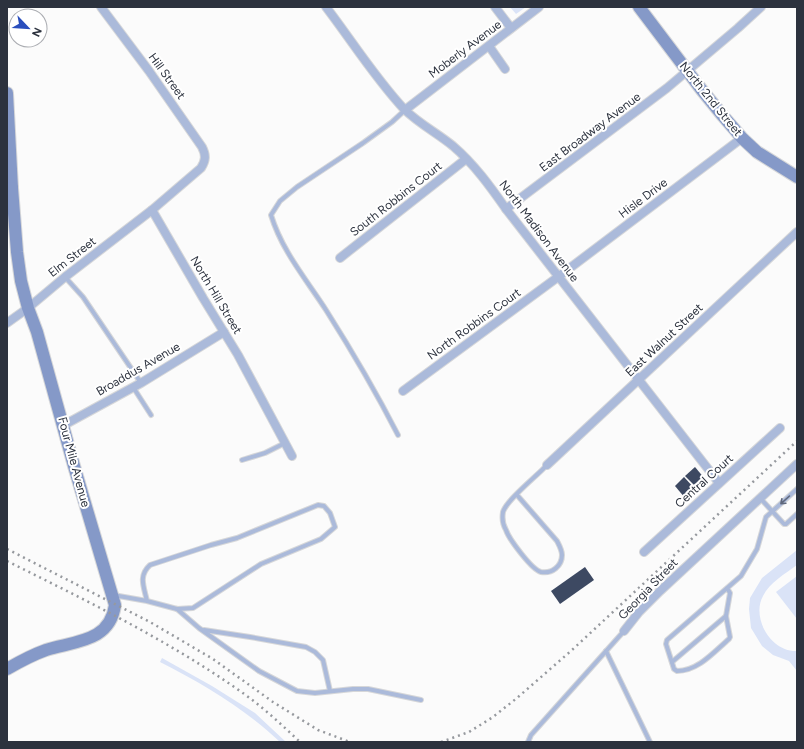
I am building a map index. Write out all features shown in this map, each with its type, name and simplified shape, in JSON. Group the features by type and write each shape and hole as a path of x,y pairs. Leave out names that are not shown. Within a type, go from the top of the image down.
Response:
{"street":[{"name":"Hill Street","path":"101,7 205,152 206,158 200,168 152,210"},
{"name":"North Madison Avenue","path":"326,7 385,87 405,110 453,146 482,176 558,277 720,483"},
{"path":"495,7 511,28"},
{"name":"Moberly Avenue","path":"405,110 539,7"},
{"name":"North 2nd Street","path":"639,7 722,116 742,138 757,152 797,177"},
{"name":"East Broadway Avenue","path":"506,209 636,112 687,71 761,7"},
{"path":"489,46 505,69"},
{"name":"Four Mile Avenue","path":"7,93 10,191 21,281 115,605 109,623 99,633 81,641 36,654 7,669"},
{"name":"Hisle Drive","path":"558,277 742,138"},
{"name":"South Robbins Court","path":"340,258 466,159"},
{"name":"Elm Street","path":"7,323 152,210"},
{"name":"North Hill Street","path":"152,210 260,393 292,456"},
{"name":"East Walnut Street","path":"547,465 797,232"},
{"name":"North Robbins Court","path":"403,391 558,277"},
{"name":"Broaddus Avenue","path":"64,425 137,385 224,332"},
{"name":"Central Court","path":"644,552 780,428"},
{"name":"Georgia Street","path":"624,631 639,612 660,591 797,464"}],"lane":[{"path":"398,435 382,403 326,310 289,255 276,230 271,215 280,201 297,187 363,143 392,122 405,110"},
{"path":"65,277 83,297 137,385 152,415"},
{"path":"242,460 265,453 286,443"},
{"path":"517,495 557,541 561,548 561,561 552,571 541,572 529,564 506,531 503,522 503,512 507,504 547,465"},
{"path":"727,588 730,593 730,598 726,616 730,637 694,667 683,671 677,671 674,669 666,644 667,640 727,588 741,576 757,549 766,517 797,489"},
{"path":"760,498 784,524 786,524 797,514"},
{"path":"147,601 143,577 144,571 150,565 237,538 318,505 324,506 330,513 335,527 321,539 261,564 193,608 177,610"},
{"path":"113,595 147,601 177,610 259,671 297,692 315,693 368,689 421,700"},
{"path":"672,662 726,616"},
{"path":"202,630 306,647 315,652 323,660 330,691"},
{"name":"Georgia Street","path":"528,742 531,735 624,631"},
{"path":"606,651 650,742"}],"shaded area":[{"path":"510,7 526,7 516,14"},
{"path":"797,550 797,565 778,579 766,591 760,605 760,614 766,632 772,640 779,646 788,650 797,651 797,671 789,661 773,655 762,646 751,628 749,609 750,598 762,578"},
{"path":"797,576 797,619 776,592"},
{"path":"162,658 212,686 255,713 286,742 280,742 252,718 223,698 160,662"}],"building":[{"path":"695,467 705,479 696,487 685,476"},
{"path":"684,477 695,489 685,498 675,486"},
{"path":"585,567 594,580 560,604 551,591"}],"railway":[{"path":"441,742 469,732 493,717 517,698 572,650 797,441"},
{"path":"7,549 150,622 213,659 273,702 318,730 350,742"},
{"path":"7,561 160,640 219,676 254,701 300,742"}]}
